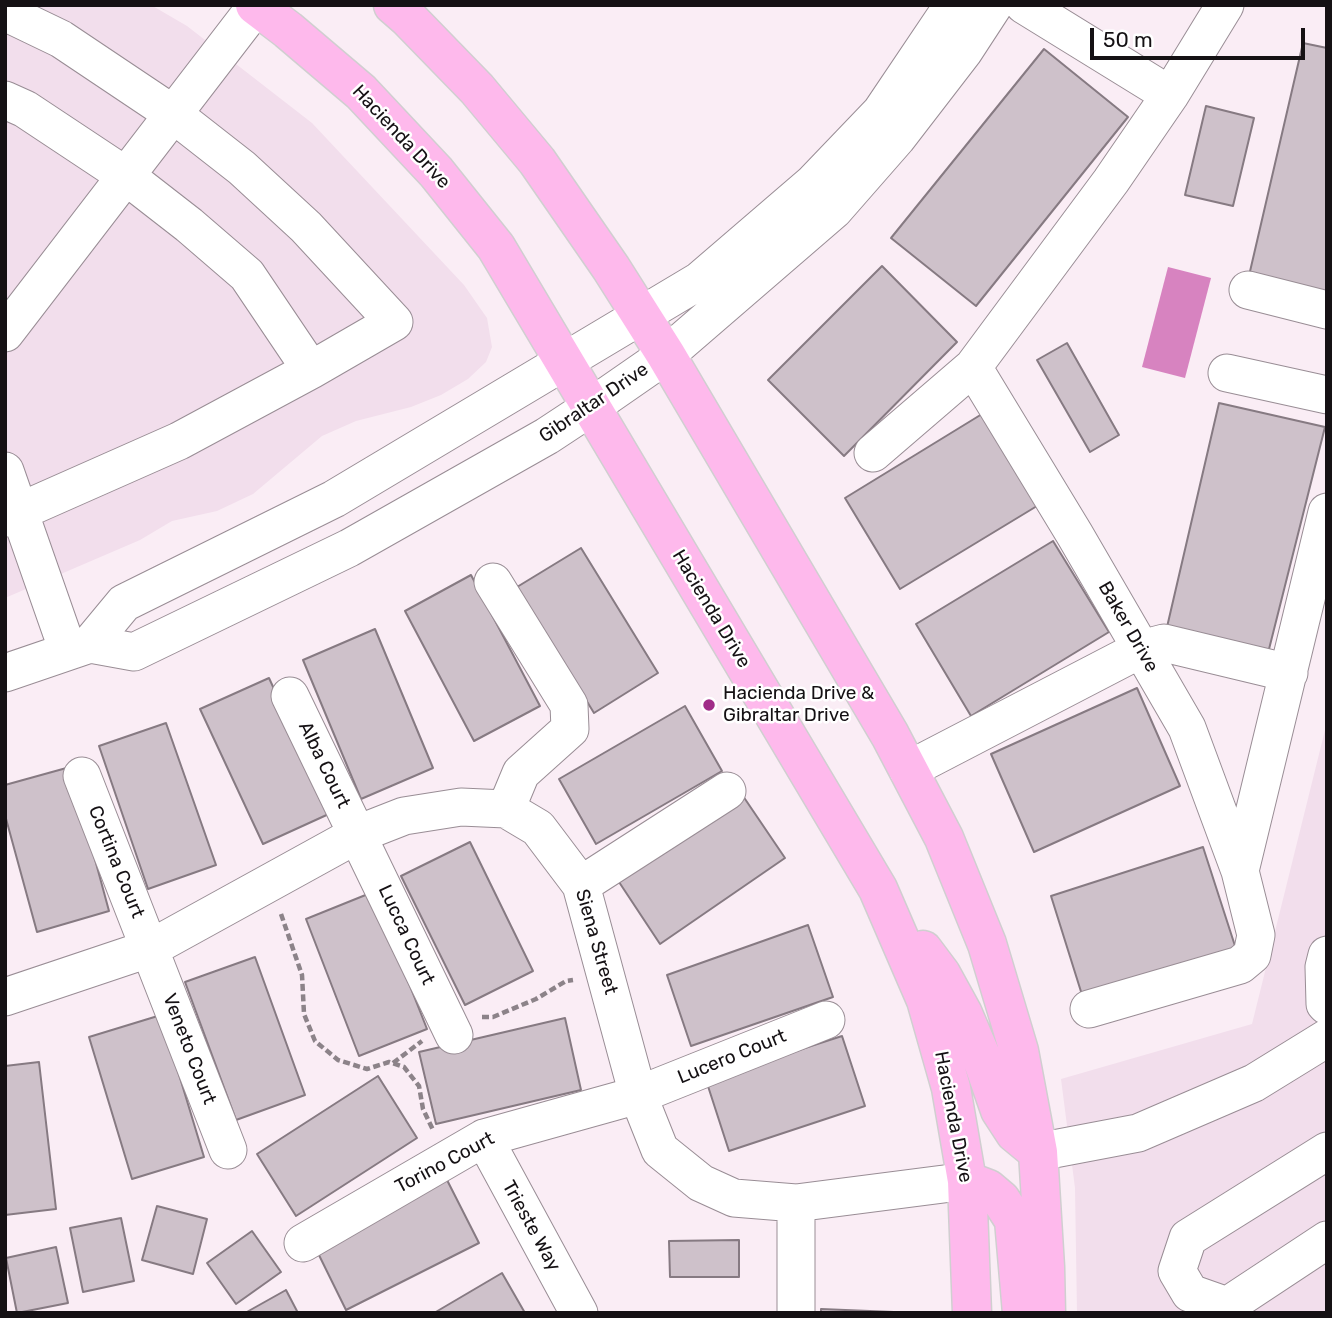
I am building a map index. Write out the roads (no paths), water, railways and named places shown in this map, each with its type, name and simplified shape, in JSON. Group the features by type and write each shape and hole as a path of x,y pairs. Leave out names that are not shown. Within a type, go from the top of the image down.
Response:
{"main road":[{"path":"393,5 477,89 537,161 611,268 666,355 890,735 944,838 987,944 1019,1051 1038,1152 1046,1313"},
{"name":"Hacienda Drive","path":"256,6 361,92 436,172 496,247 878,889 926,1000 951,1088 967,1181 972,1313"},
{"path":"878,889 942,974 976,1046 1000,1110 1015,1133 1038,1152"},
{"path":"967,1181 988,1189 1001,1200 1014,1220 1022,1313"}],"street":[{"path":"5,471 13,516 79,647 124,603 334,499 699,281 813,183 881,112 953,5"},
{"name":"Gibraltar Drive","path":"5,673 79,647 134,652 349,548 547,436 592,407 666,355 834,210 897,138 964,51 994,5"},
{"path":"1024,5 1170,95"},
{"path":"873,453 973,367 1111,181 1170,95 1225,5"},
{"path":"5,333 256,6"},
{"path":"5,12 61,39 173,114 242,169 306,227 394,322 179,441 13,516"},
{"path":"5,100 25,108 126,176 247,275 311,370"},
{"path":"1248,290 1327,310"},
{"name":"Baker Drive","path":"973,367 1187,728 1240,871 1256,935 1252,955 1240,965 1089,1009"},
{"path":"1227,373 1327,395"},
{"path":"1240,871 1327,512"},
{"path":"493,582 569,705 570,729 522,773 506,809"},
{"path":"908,770 1141,649 1164,643 1289,673"},
{"name":"Alba Court","path":"290,696 358,834"},
{"name":"Cortina Court","path":"82,776 151,948"},
{"path":"581,885 727,791"},
{"name":"Siena Street","path":"5,997 151,948 358,834 404,816 461,807 506,809 538,828 581,885 638,1095 660,1150 701,1183 734,1198 796,1203 967,1181"},
{"name":"Lucca Court","path":"358,834 450,1027"},
{"name":"Veneto Court","path":"151,948 228,1150"},
{"path":"1327,955 1324,967 1327,1006"},
{"name":"Lucero Court","path":"638,1095 826,1020"},
{"path":"1038,1152 1138,1133 1254,1083 1327,1038"},
{"name":"Torino Court","path":"303,1243 484,1138 638,1095"},
{"name":"Trieste Way","path":"484,1138 579,1313"},
{"path":"1327,1151 1188,1238 1177,1271 1190,1293 1227,1306 1327,1240"},
{"path":"796,1203 796,1313"}],"place":[{"name":"Hacienda Drive & Gibraltar Drive","path":"709,705"}]}
